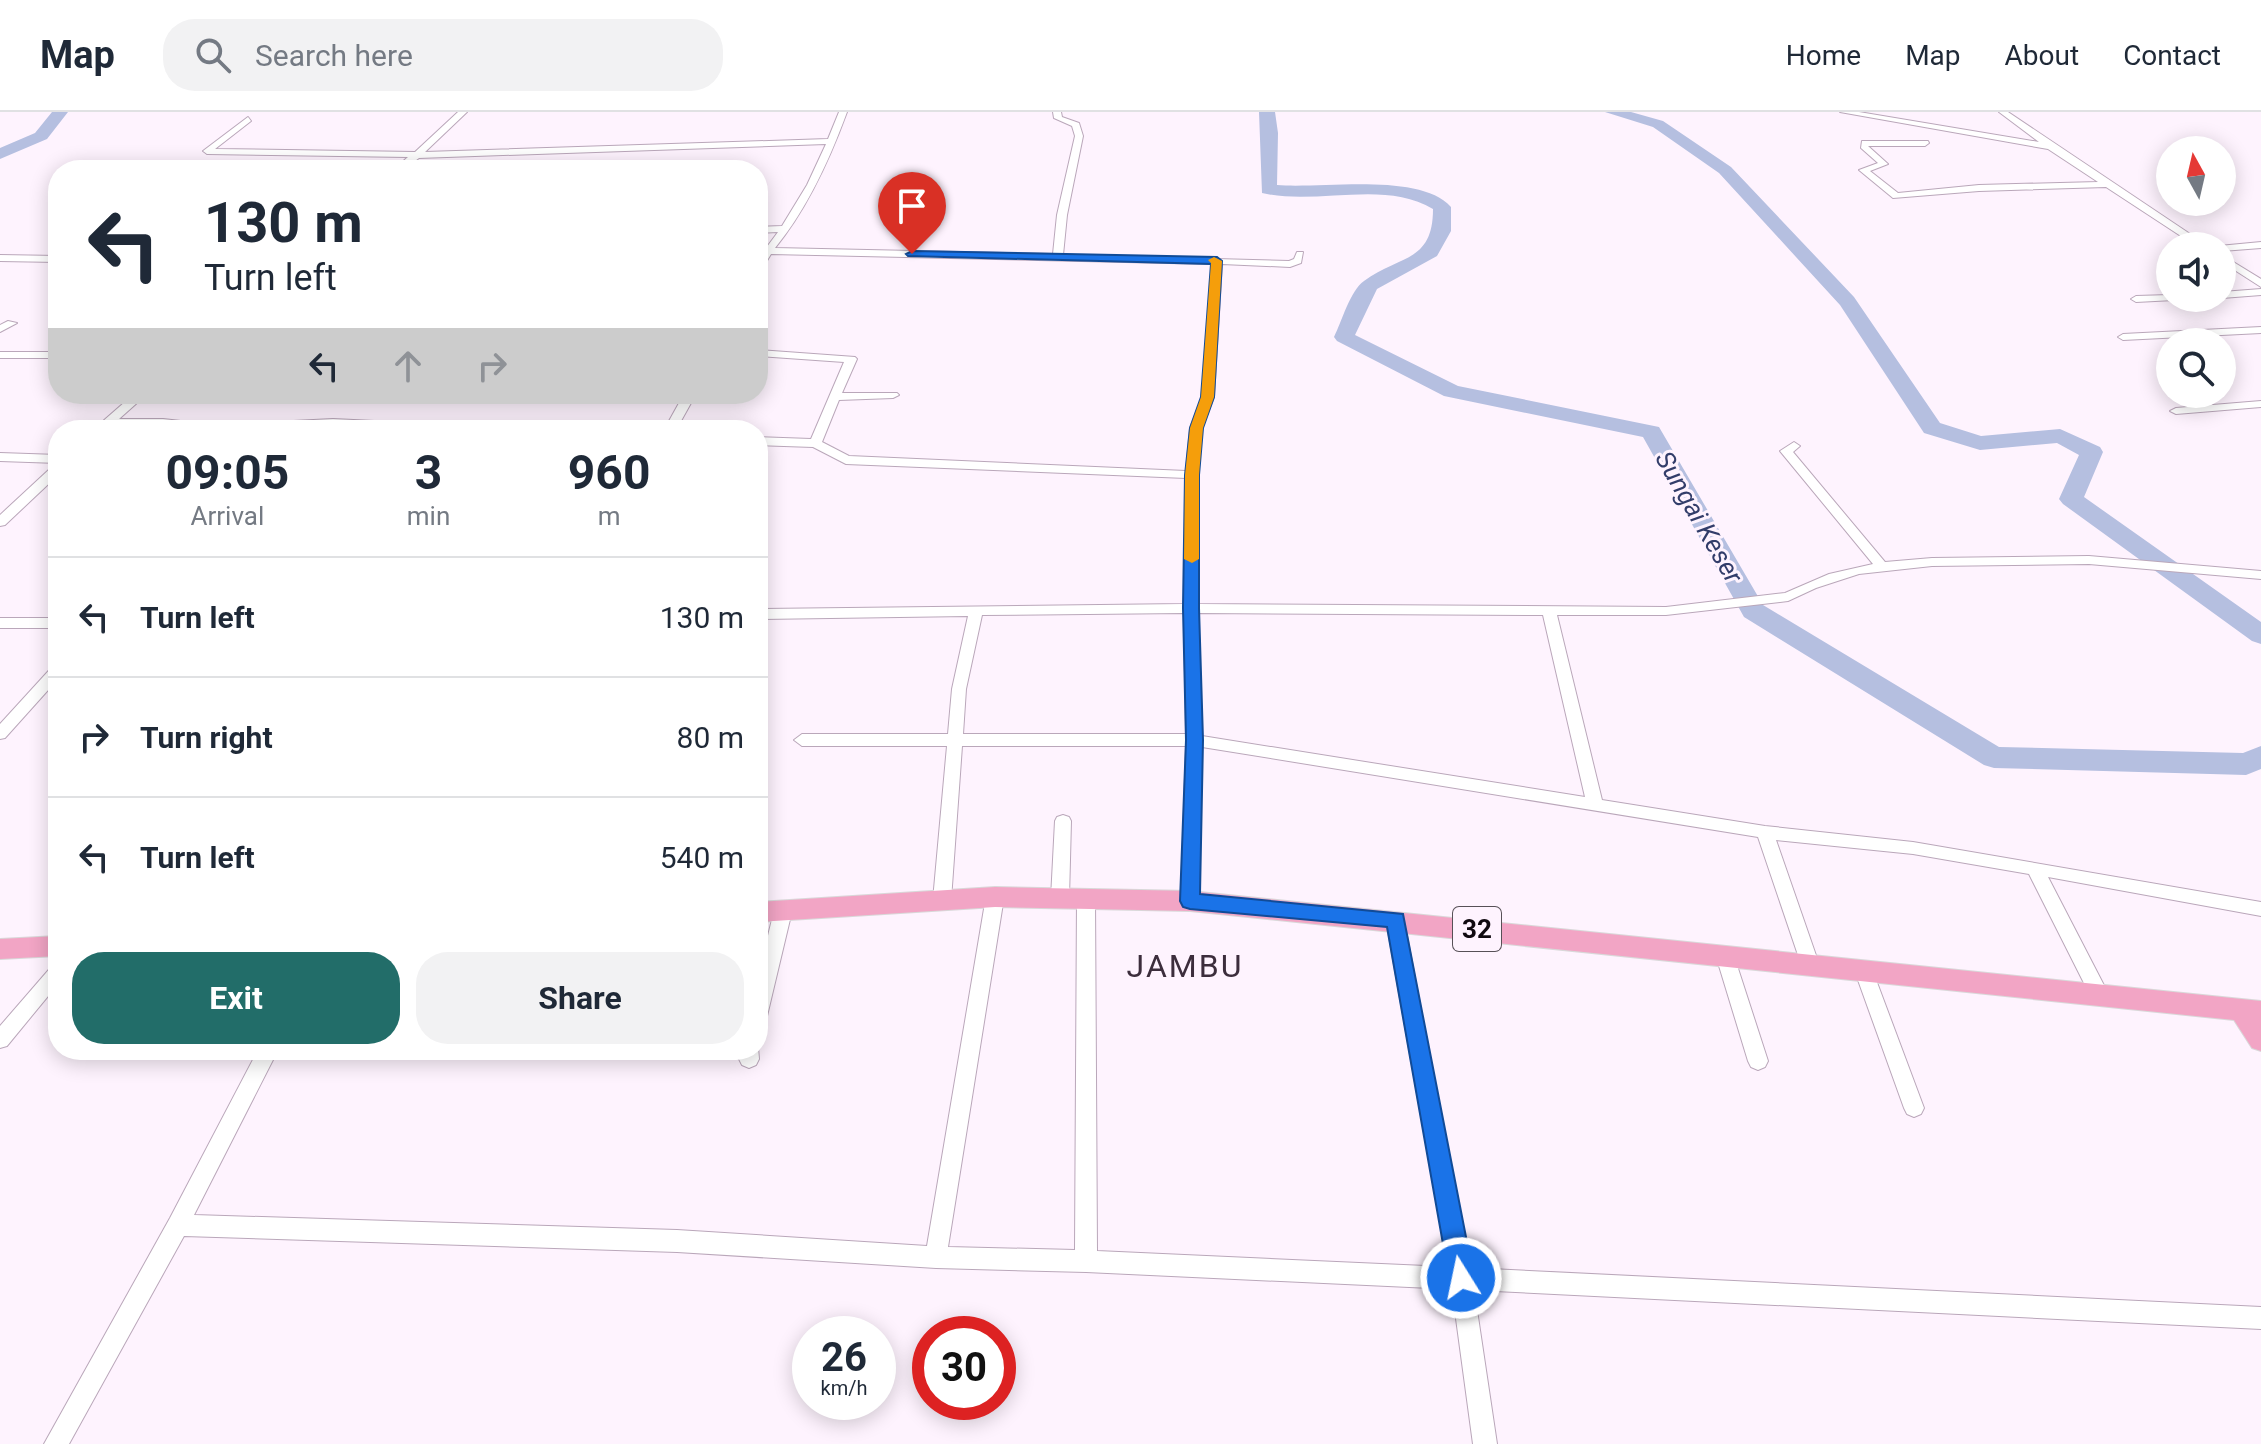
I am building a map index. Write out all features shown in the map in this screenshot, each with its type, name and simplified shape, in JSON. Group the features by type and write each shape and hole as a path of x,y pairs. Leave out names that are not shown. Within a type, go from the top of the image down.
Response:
{"highway":[{"name":"32","path":"768,912 995,897 1190,901 2252,1011"},
{"path":"0,949 48,947"},
{"path":"2252,1011 2261,1040"}],"street":[{"path":"410,160 463,112"},
{"path":"768,251 787,229 832,141 843,112"},
{"path":"1057,112 1058,118 1076,125 1079,136 1062,215 1058,256"},
{"path":"1844,112 2050,146"},
{"path":"2003,112 2182,232"},
{"path":"248,119 207,151 417,155 832,141"},
{"path":"1925,143 1865,143 1864,146 1884,164 1863,170 1896,196 1979,188 2108,184"},
{"path":"768,230 787,229"},
{"path":"2236,247 2261,245"},
{"path":"768,251 1290,264 1298,261 1300,254"},
{"path":"0,258 48,258"},
{"path":"0,268 13,259"},
{"path":"1190,901 1194,740 1192,475 1196,428 1208,397 1217,261"},
{"path":"2236,267 2261,284"},
{"path":"2236,294 2261,292"},
{"path":"2136,299 2156,298"},
{"path":"0,329 12,323"},
{"path":"2123,337 2261,330"},
{"path":"768,354 851,358 838,397 815,443"},
{"path":"0,355 48,355"},
{"path":"838,397 893,395"},
{"path":"111,420 129,404"},
{"path":"2176,411 2261,404"},
{"path":"768,441 815,443 846,460 1192,475"},
{"path":"1794,446 1786,451 1881,565"},
{"path":"0,457 48,459"},
{"path":"0,522 48,477"},
{"path":"768,614 1191,608 1666,611 1788,597 1826,578 1881,565 2054,560 2261,575"},
{"path":"942,900 959,689 976,609"},
{"path":"1549,611 1595,803"},
{"path":"0,623 48,623"},
{"path":"0,734 48,681"},
{"path":"802,740 1194,740 1765,832 1913,848 2261,909"},
{"path":"1060,898 1063,821"},
{"path":"1765,832 1810,964"},
{"path":"2035,868 2100,995"},
{"path":"936,1257 995,897"},
{"path":"1086,899 1086,1261"},
{"path":"768,974 783,911"},
{"path":"1395,920 1461,1278 1485,1444"},
{"path":"1725,956 1758,1061"},
{"path":"1863,969 1914,1108"},
{"path":"0,1040 48,983"},
{"path":"56,1444 178,1225 263,1060"},
{"path":"178,1225 677,1241 936,1257 1461,1278 2261,1318"}],"waterway":[{"name":"Sungai Keser","path":"0,154 41,136 60,112"},
{"name":"Sungai Keser","path":"1267,112 1270,133 1268,189 1307,193 1358,190 1419,193 1442,207 1442,231 1431,252 1369,286 1344,337 1452,391 1651,432 1753,611 1994,757 2246,764 2261,757"},
{"path":"1613,112 1658,124 1725,170 1847,301 1932,428 1980,443 2060,436 2092,452 2071,499 2261,635"}],"slow traffic":[{"path":"1192,559 1192,475 1196,428 1208,397 1214,331 1217,261 1214,260"}],"district":[{"name":"JAMBU","path":"1185,966"}],"route":[{"path":"912,254 1217,261 1208,397 1196,428 1192,475 1194,740 1190,901 1395,920 1461,1278"}]}
